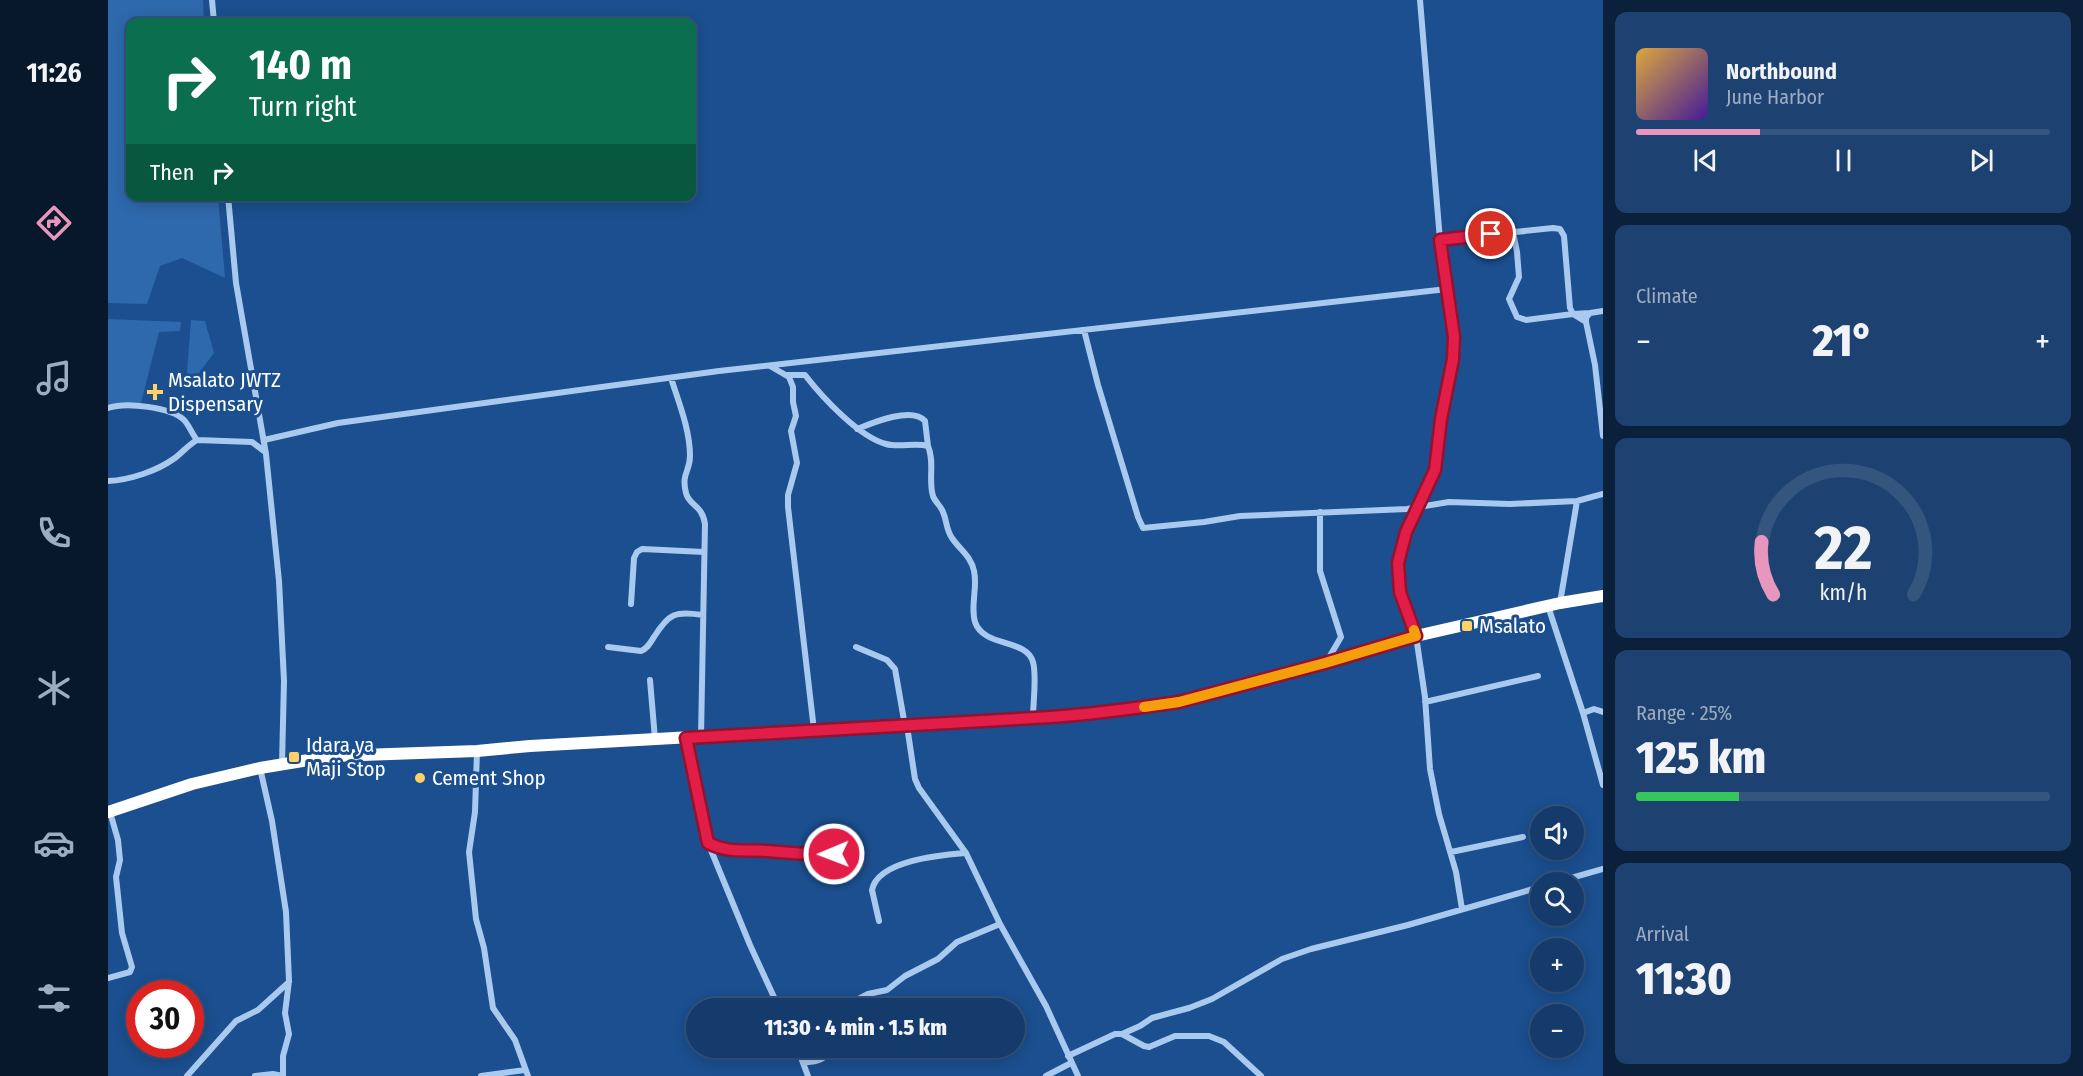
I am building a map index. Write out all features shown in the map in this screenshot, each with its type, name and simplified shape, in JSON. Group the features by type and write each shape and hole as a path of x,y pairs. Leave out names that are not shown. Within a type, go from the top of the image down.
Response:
{"highway":[{"path":"109,812 192,784 260,768 333,756 477,752 700,736 1033,718 1102,713 1179,702 1416,636 1554,605 1603,597"}],"street":[{"path":"212,0 214,18"},
{"path":"1420,0 1440,240 1454,337 1453,359 1441,419 1435,470 1406,532 1398,563 1400,592 1416,636 1434,791 1445,838 1451,852 1462,909"},
{"path":"228,201 240,317 264,440 279,580 284,681 282,765"},
{"path":"1440,240 1553,228 1562,230 1569,303 1573,314 1586,322"},
{"path":"1513,232 1519,278 1509,299 1515,315 1526,320 1603,310"},
{"path":"264,440 338,423 770,365 1447,289"},
{"path":"1590,313 1586,322 1595,365 1603,436"},
{"path":"1084,330 1105,408 1143,528 1230,517 1418,508 1449,502 1510,504 1576,501 1603,494"},
{"path":"770,365 787,375 792,382 796,415 791,431 797,463 788,495 789,527 814,730"},
{"path":"787,375 805,375 818,392 857,429 873,439 885,444 928,446"},
{"path":"671,378 689,444 689,465 684,476 686,495 704,514 700,736"},
{"path":"108,408 128,404 174,413 186,421 197,440"},
{"path":"857,429 885,417 918,416 925,421 931,458 932,493 943,512 953,540 971,560 974,570 975,622 983,634 1026,652 1033,664 1033,718"},
{"path":"108,481 124,480 148,471 175,458 185,446 197,440 252,442 261,447 266,454"},
{"path":"1576,501 1554,605 1603,785"},
{"path":"1320,512 1318,553 1320,571 1341,637 1325,663"},
{"path":"631,604 634,558 637,552 642,549 704,552"},
{"path":"608,647 641,651 646,649 664,622 676,614 682,612 703,615"},
{"path":"856,647 887,660 895,669 915,779 919,788 966,853 1000,924 1047,1006 1078,1076"},
{"path":"1425,702 1538,676"},
{"path":"650,680 655,740"},
{"path":"1582,713 1594,709 1603,712"},
{"path":"686,738 708,843 774,998"},
{"path":"477,752 476,804 469,852 476,919 484,948 494,1008 515,1040 526,1073 481,1076"},
{"path":"255,1076 273,1074 283,1076 283,1056 289,1034 285,1013 289,981 284,891 260,768"},
{"path":"108,978 130,972 132,967 122,933 116,877 120,860 118,840 109,812"},
{"path":"1451,852 1523,837"},
{"path":"708,843 741,852 757,850 806,855 834,854"},
{"path":"879,921 872,890 879,877 905,863 921,858 966,853"},
{"path":"1584,874 1603,869"},
{"path":"1068,1056 1111,1036 1140,1026 1152,1018 1212,999 1282,959 1311,949 1530,890"},
{"path":"860,998 887,990 905,976 938,959 957,942 1000,924"},
{"path":"187,1076 236,1022 261,1008 289,981"},
{"path":"1122,1034 1149,1047 1175,1036 1209,1036 1224,1042 1261,1076"},
{"path":"801,1058 808,1076"},
{"path":"803,1062 825,1058"},
{"path":"1046,1076 1071,1063"}],"shaded area":[{"path":"108,0 203,0 204,18 126,18 126,201 218,201 225,278 182,258 160,266 147,304 108,303"},
{"path":"108,319 181,322 180,331 159,332 141,403 108,404"},
{"path":"191,320 205,321 214,353 190,385 187,372"}],"slow traffic":[{"path":"1144,707 1179,702 1325,663 1416,636 1414,630"}],"place":[{"name":"Msalato JWTZ Dispensary","path":"155,392"},
{"name":"Msalato","path":"1467,626"},
{"name":"Idara ya Maji Stop","path":"294,757"},
{"name":"Cement Shop","path":"420,778"}],"route":[{"path":"834,854 806,855 757,850 741,852 708,843 686,738 1051,717 1160,705 1325,663 1416,636 1400,592 1398,563 1406,532 1435,470 1441,419 1453,359 1454,337 1440,240 1491,234"}]}
